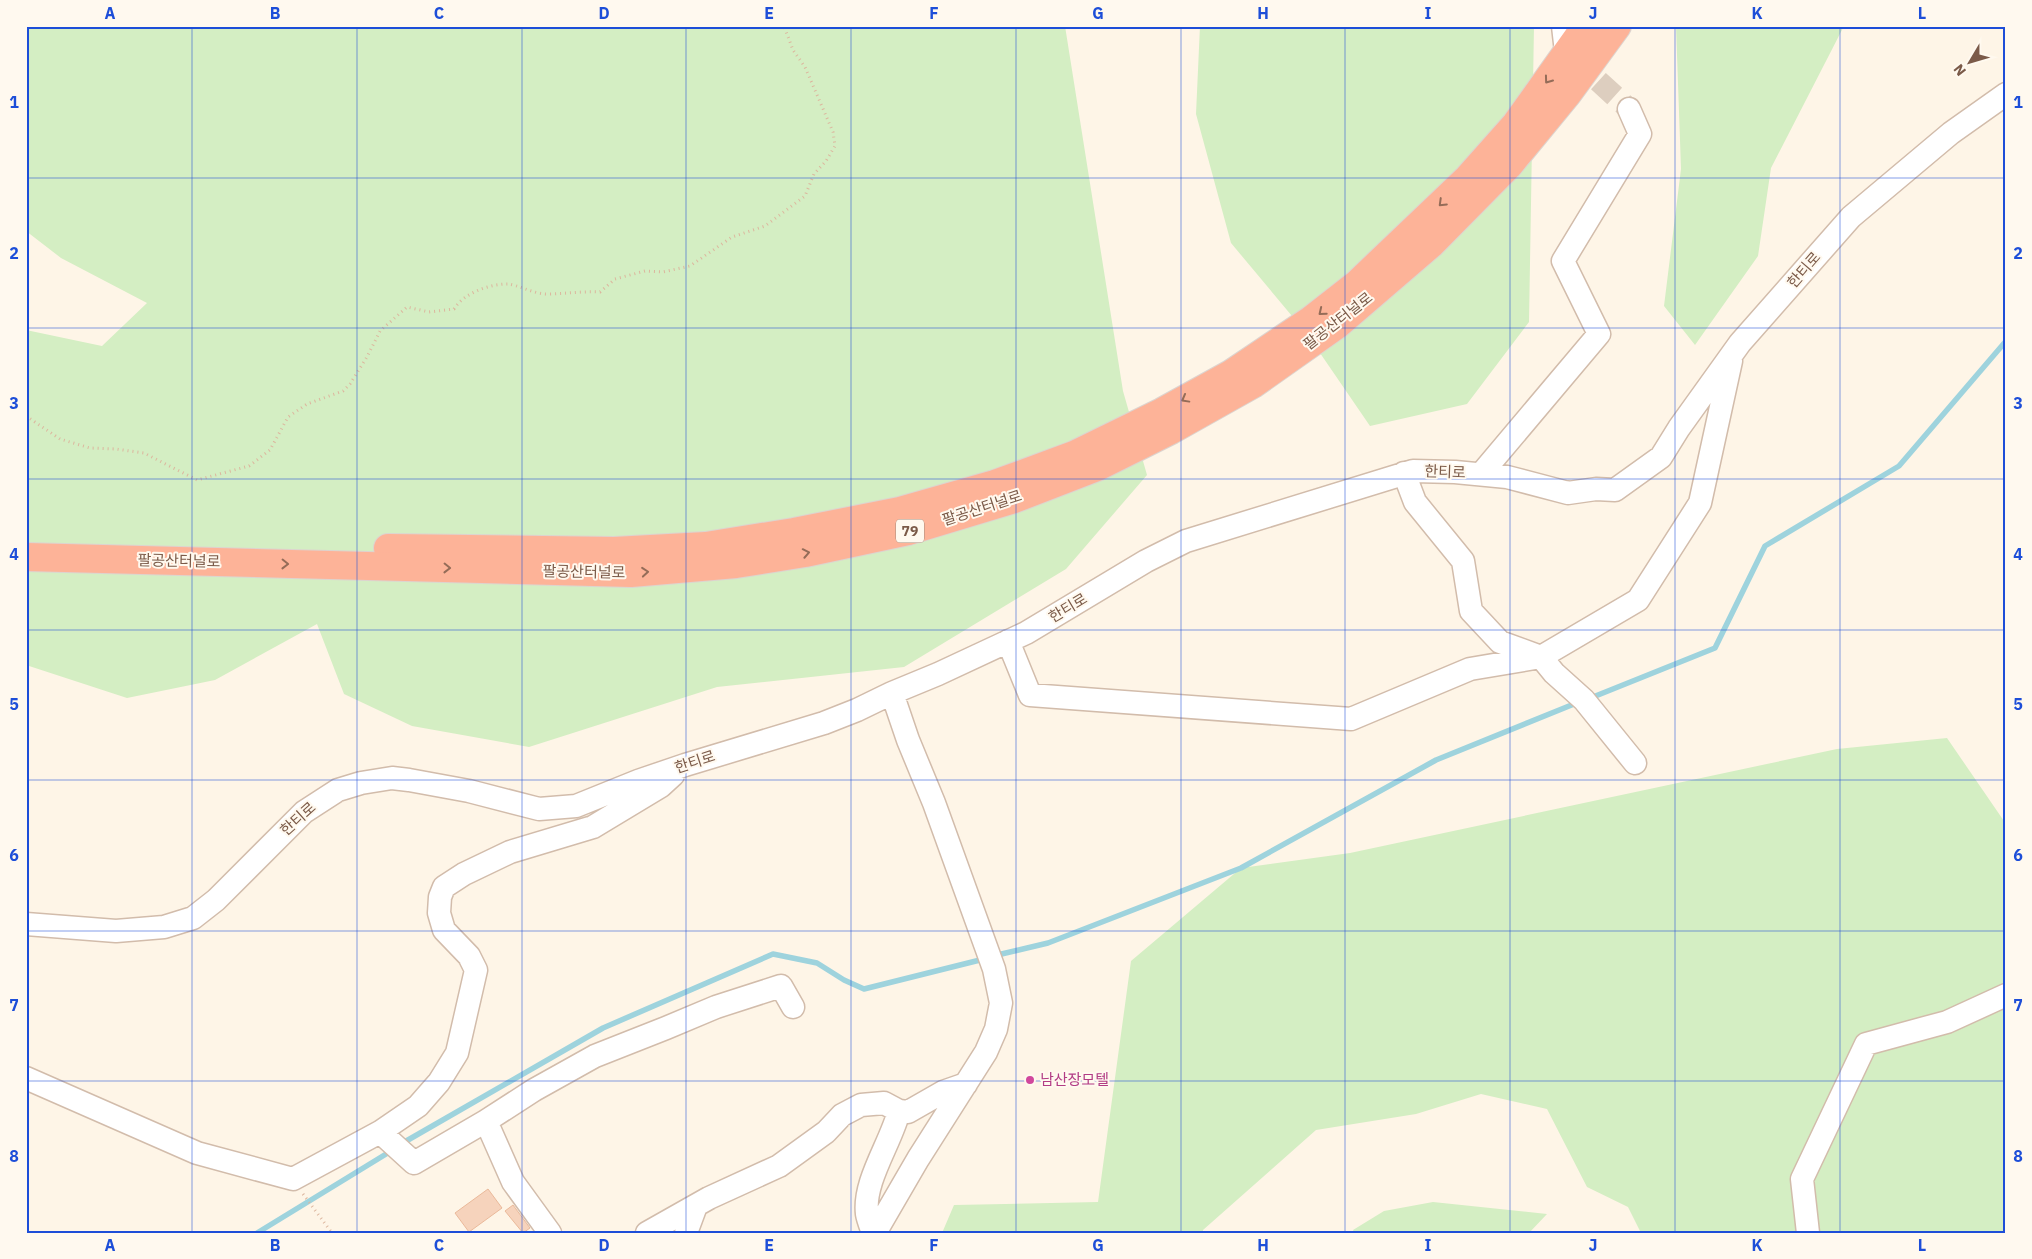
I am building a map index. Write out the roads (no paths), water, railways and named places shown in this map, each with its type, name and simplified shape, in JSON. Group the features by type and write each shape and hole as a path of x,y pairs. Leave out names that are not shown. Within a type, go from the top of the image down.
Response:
{"highway":[{"name":"팔공산터널로","path":"26,540 126,544 614,551 706,546 900,512 995,484 1074,455 1162,412 1231,374 1311,320 1364,278 1468,178 1516,124 1586,26"},
{"name":"팔공산터널로","path":"26,558 631,573 736,564 805,553 908,531 1014,499 1097,467 1171,430 1253,384 1338,324 1431,244 1508,166 1568,93 1617,26"}],"street":[{"path":"1563,26 1566,52"},
{"name":"한티로","path":"26,924 116,931 164,927 193,918 216,900 304,812 338,790 361,783 392,778 469,791 539,809 576,806 685,764 824,723 857,710 1026,633 1146,561 1186,541 1413,471 1507,476 1568,493 1596,489 1615,490 1661,457 1679,428 1733,353 1852,217 1951,133 2006,94"},
{"path":"1481,474 1599,334 1563,260 1640,134 1628,109"},
{"path":"1008,641 1030,695 1351,719 1470,669 1541,657 1638,600 1700,503 1733,353"},
{"path":"1404,474 1415,502 1463,561 1471,611 1500,642 1541,657 1554,673 1584,700 1635,763"},
{"path":"874,1233 918,1159 986,1052 996,1029 1001,1003 997,980 959,868 908,740 892,693"},
{"path":"26,1078 197,1153 293,1179 380,1132 418,1106 439,1082 458,1053 476,970 469,956 444,930 439,913 440,897 444,887 464,874 510,852 593,827 661,786 685,764"},
{"path":"380,1132 414,1163 486,1121 534,1090 595,1056 716,1007 781,986 793,1007"},
{"path":"1808,1233 1802,1179 1866,1044 1947,1022 2006,995"},
{"path":"647,1233 696,1206 779,1166 820,1137 842,1115 861,1106 872,1103 884,1103 899,1111 908,1112 943,1092 966,1084"},
{"path":"874,1233 867,1213 870,1187 899,1111"},
{"path":"486,1121 513,1182 550,1233"},
{"path":"686,1233 696,1206"}],"waterway":[{"path":"1588,699 1715,648 1765,546 1899,466 2006,341"},
{"path":"993,956 1048,943 1241,868 1436,760 1579,702"},
{"path":"401,1144 603,1028 773,954 817,963 844,980 864,989 984,959"},
{"path":"257,1233 391,1151"}],"tunnel":[{"path":"1574,59 1629,109"}],"place":[{"name":"남산장모텔","path":"1030,1080"}]}
